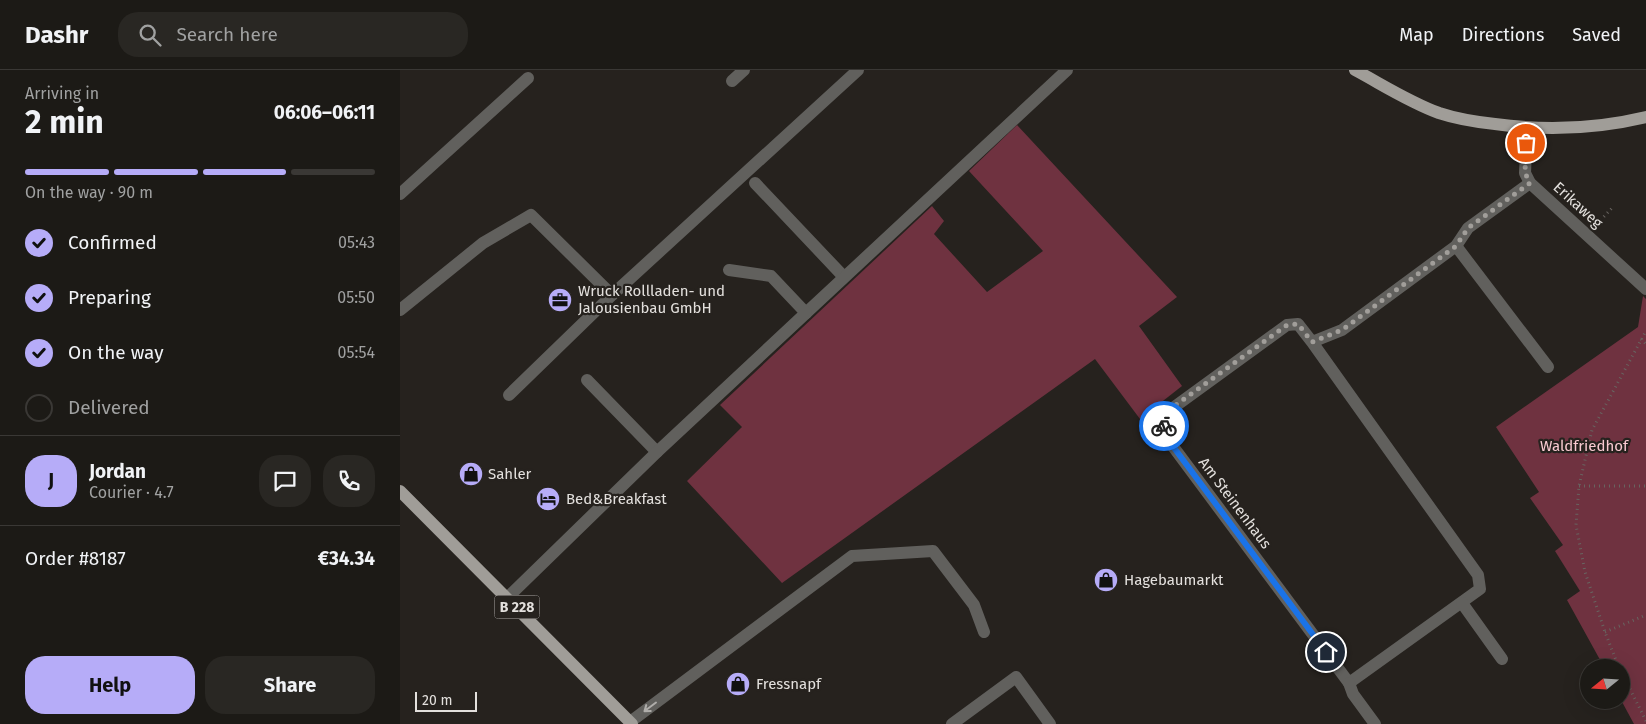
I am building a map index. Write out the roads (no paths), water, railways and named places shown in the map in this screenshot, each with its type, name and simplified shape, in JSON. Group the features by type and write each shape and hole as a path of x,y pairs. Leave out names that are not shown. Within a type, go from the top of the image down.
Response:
{"main road":[{"path":"1354,70 1412,102 1441,114 1473,122 1527,129 1582,128 1620,123 1646,117"},
{"name":"B 228","path":"400,491 631,723"}],"street":[{"path":"732,81 744,70"},
{"path":"509,396 612,295 858,70"},
{"path":"508,598 658,452 1066,70"},
{"path":"400,194 528,78"},
{"name":"Erikaweg","path":"1527,129 1525,173 1530,183 1646,289"},
{"path":"1312,342 1342,330 1456,246 1468,228 1530,183"},
{"path":"755,184 844,277"},
{"path":"400,310 483,243 531,215 612,295"},
{"path":"1456,246 1548,367"},
{"path":"729,270 771,276 806,313"},
{"name":"Am Steinenhaus","path":"1349,683 1480,589 1478,575 1312,342 1298,324 1287,325 1166,412 1163,433 1349,683 1353,694 1375,724"},
{"path":"587,380 658,452"},
{"path":"631,723 852,556 934,551 974,605 984,632"},
{"path":"1462,603 1502,659"},
{"path":"952,724 1016,677 1050,724"}],"place":[{"name":"Wruck Rollladen- und Jalousienbau GmbH","path":"560,300"},
{"name":"Sahler","path":"471,474"},
{"name":"Bed&Breakfast","path":"548,499"},
{"name":"Hagebaumarkt","path":"1106,580"},
{"name":"Fressnapf","path":"738,684"}],"park label":[{"name":"Waldfriedhof","path":"1584,446"}]}
